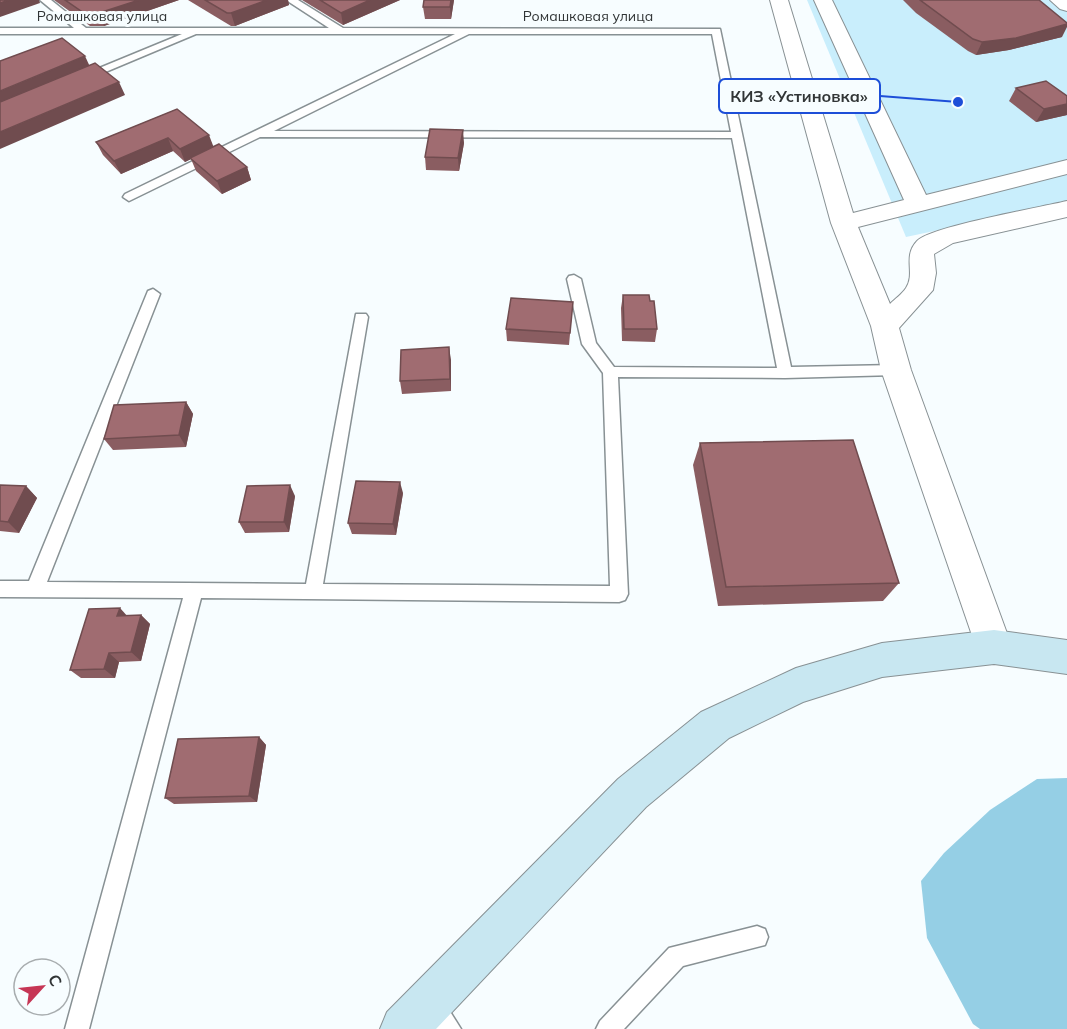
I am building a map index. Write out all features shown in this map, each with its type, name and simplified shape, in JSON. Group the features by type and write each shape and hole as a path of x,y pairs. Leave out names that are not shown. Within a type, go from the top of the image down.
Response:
{"main road":[{"path":"428,1020 632,792 715,725 796,686 882,660 994,647 1067,657"}],"street":[{"path":"779,0 844,223 885,326 896,370 994,647"},
{"path":"823,0 919,205"},
{"path":"1059,0 1067,5"},
{"path":"844,223 1067,167"},
{"path":"885,326 920,290 923,273 921,254 927,245 945,237 1067,209"}],"lane":[{"path":"45,0 84,31"},
{"path":"291,0 342,31"},
{"name":"Ромашковая улица","path":"0,31 716,31 785,374"},
{"path":"77,81 198,31"},
{"path":"129,196 469,31"},
{"path":"257,134 737,135"},
{"path":"0,589 619,594 610,372 589,344 574,279"},
{"path":"35,589 153,294"},
{"path":"313,592 361,317"},
{"path":"610,372 785,374 896,370"},
{"path":"77,1029 194,591"},
{"path":"608,1029 677,956 758,937"}],"shaded area":[{"path":"807,0 1067,0 1067,203 906,237"},
{"path":"1067,778 1067,1029 980,1029 973,1024 927,938 921,881 944,853 990,810 1037,779"}],"building":[{"path":"65,0 139,0 99,13 84,13"},
{"path":"205,0 267,0 227,13"},
{"path":"320,0 370,0 341,13"},
{"path":"424,0 451,0 450,7 423,7"},
{"path":"920,0 1039,0 1067,24 1016,38 982,42 973,39"},
{"path":"62,38 85,56 0,91 0,61"},
{"path":"95,63 119,82 0,132 0,102"},
{"path":"1046,81 1067,96 1067,104 1044,109 1016,88"},
{"path":"177,109 209,135 180,149 168,138 114,161 96,142"},
{"path":"430,129 463,130 458,158 425,157"},
{"path":"219,144 247,167 217,181 190,158"},
{"path":"623,295 649,295 650,301 654,301 657,329 624,329"},
{"path":"511,298 573,302 570,333 506,329"},
{"path":"449,347 450,379 400,381 401,350"},
{"path":"186,402 179,435 104,439 114,405"},
{"path":"853,440 899,583 726,587 700,443"},
{"path":"356,481 400,482 393,524 348,523"},
{"path":"0,485 26,486 8,522 0,521"},
{"path":"290,485 284,522 239,522 247,486"},
{"path":"120,608 117,616 141,615 131,652 109,653 104,669 70,670 89,609"},
{"path":"259,737 249,796 165,798 178,739"}],"place":[{"name":"КИЗ «Устиновка»","path":"958,102"}]}
